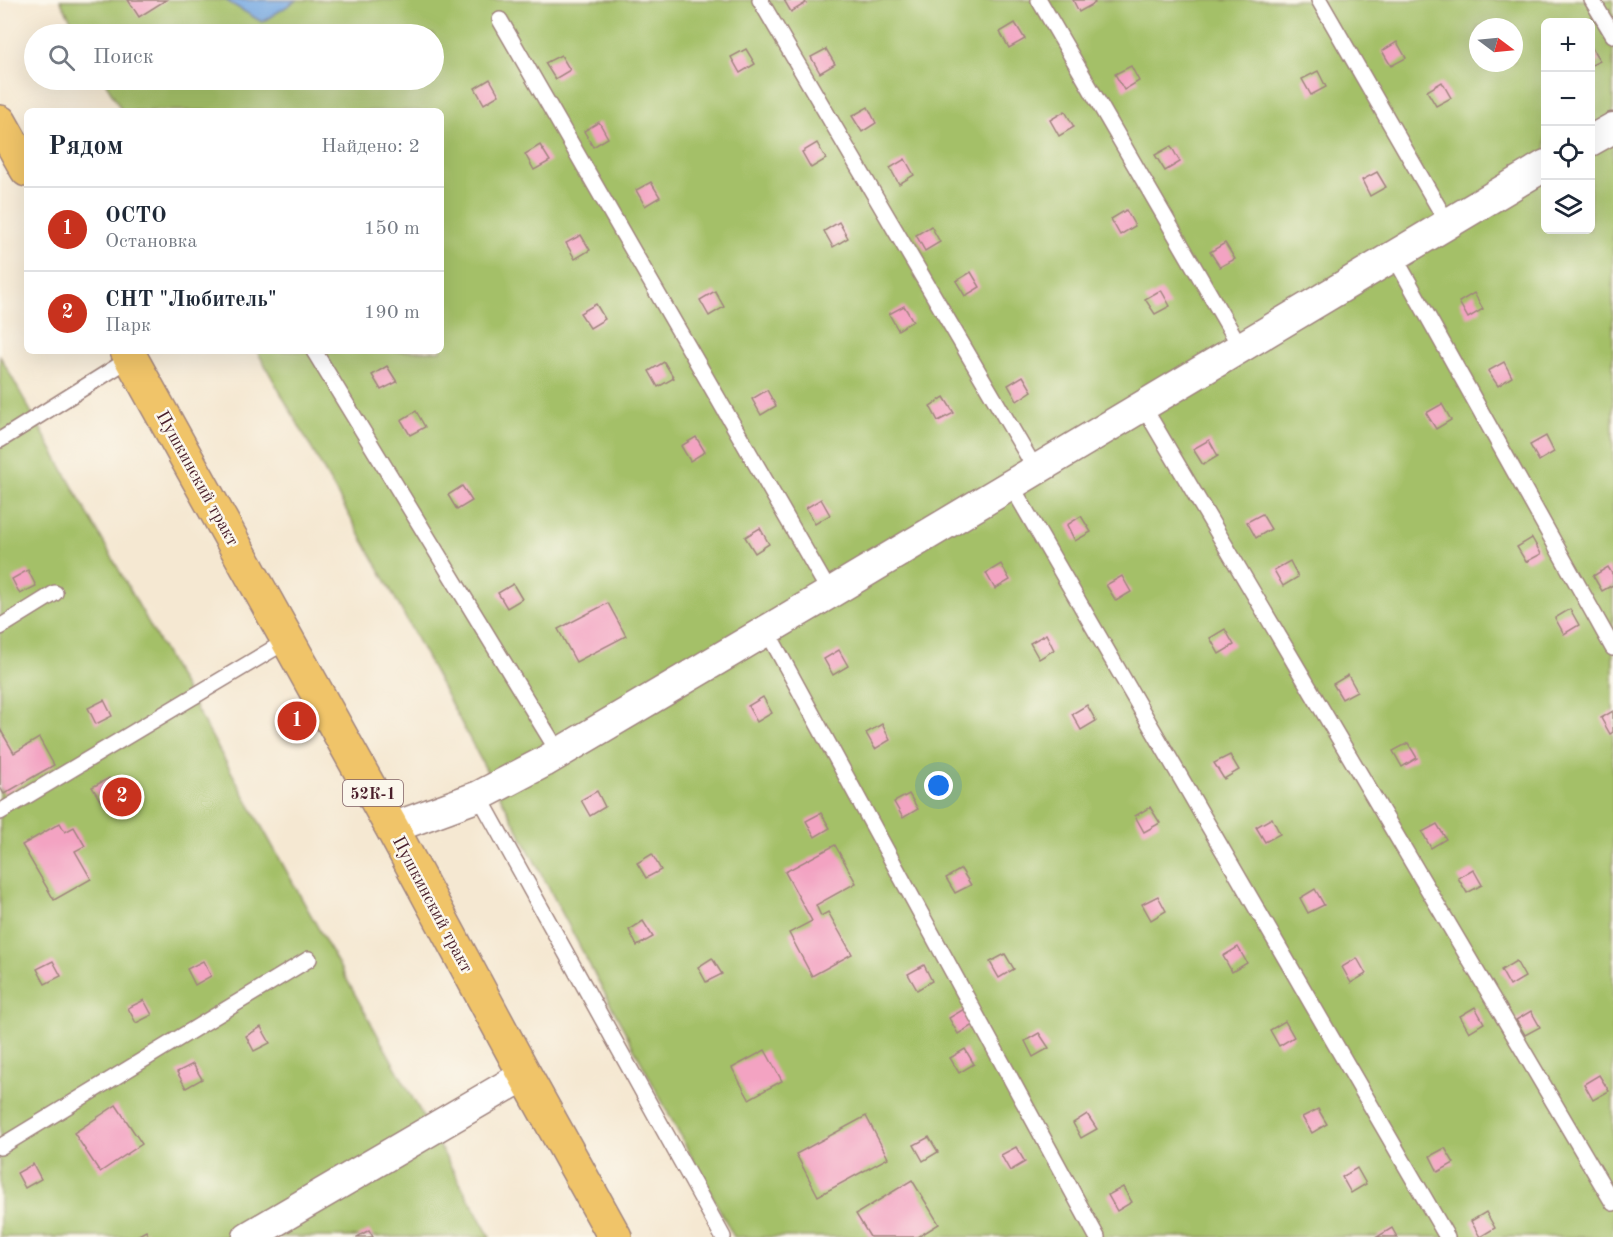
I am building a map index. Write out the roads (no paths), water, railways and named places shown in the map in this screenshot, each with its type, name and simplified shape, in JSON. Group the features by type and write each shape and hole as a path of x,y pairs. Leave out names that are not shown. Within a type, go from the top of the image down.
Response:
{"main road":[{"path":"0,122 24,165"},
{"name":"Пушкинский тракт","path":"129,354 392,828 615,1237"}],"street":[{"path":"1595,138 1613,128"},
{"path":"392,828 478,796 559,753 1024,478 1541,167"},
{"path":"248,1237 525,1075"}],"lane":[{"path":"760,0 1447,1237"},
{"path":"1039,0 1241,348"},
{"path":"1319,0 1448,224"},
{"path":"1592,0 1613,35"},
{"path":"500,20 830,593"},
{"path":"1394,256 1613,648"},
{"path":"0,440 129,354"},
{"path":"316,354 559,753"},
{"path":"1143,406 1613,1203"},
{"path":"0,627 55,594"},
{"path":"767,631 1097,1237"},
{"path":"0,812 288,640"},
{"path":"478,796 723,1237"},
{"path":"0,1147 309,959"}],"water":[{"path":"225,0 297,0 262,22"}],"place":[{"name":"ОСТО","path":"297,721"},
{"name":"СНТ \"Любитель\"","path":"122,797"}]}
